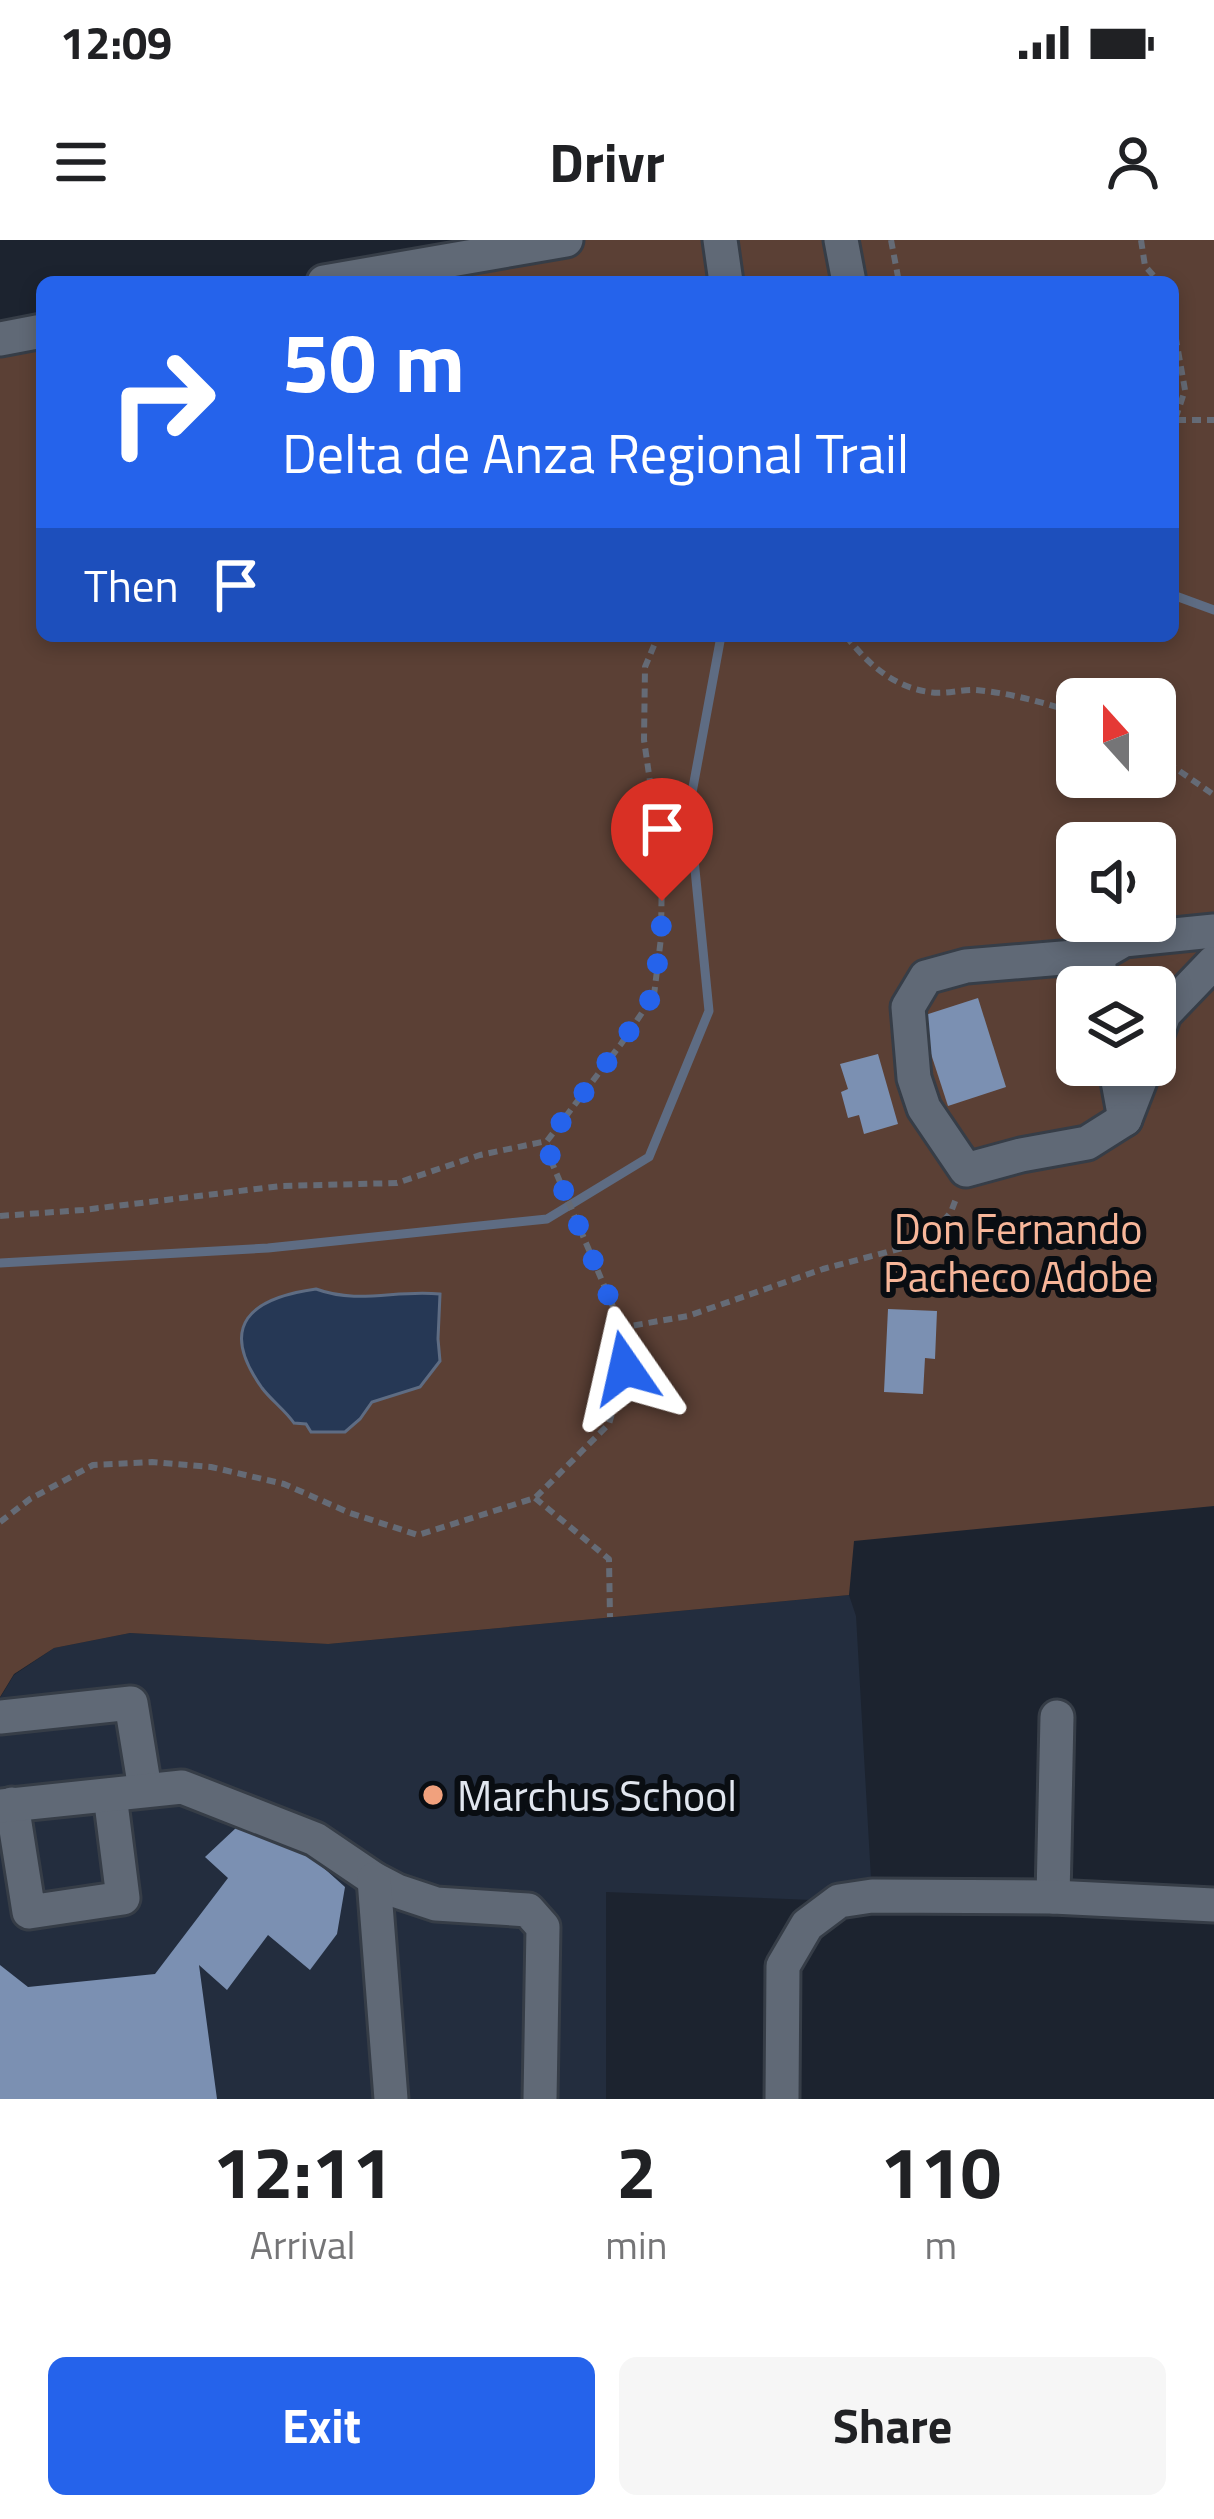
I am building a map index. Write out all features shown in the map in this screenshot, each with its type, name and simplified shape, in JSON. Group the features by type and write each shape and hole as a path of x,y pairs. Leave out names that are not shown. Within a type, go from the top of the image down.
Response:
{"street":[{"path":"355,276 566,240"},
{"path":"720,240 725,276"},
{"path":"841,240 848,276"},
{"path":"1,332 36,332"},
{"path":"1104,966 1124,940 1214,932"},
{"path":"1176,1002 1214,962"},
{"path":"1056,969 966,966 926,977 908,1007 914,1078 924,1108 966,1170 1087,1143 1125,1119 1138,1086"},
{"path":"1119,1086 1125,1119"},
{"path":"0,1717 131,1703 145,1789"},
{"path":"1053,1897 1057,1718"},
{"path":"110,1795 123,1898 29,1912 6,1805 182,1786 315,1839 397,1891 436,1904 528,1910 543,1927 540,2099"},
{"path":"374,1879 391,2099"},
{"path":"782,2099 782,1966 807,1925 839,1901 872,1896 1053,1897 1214,1905"}],"path":[{"path":"891,240 898,276"},
{"path":"1141,240 1145,266 1154,276"},
{"path":"1179,356 1185,390 1179,406"},
{"path":"1179,420 1214,420"},
{"path":"0,1216 281,1186 397,1183 480,1155 547,1141 653,995 661,938 662,865 644,740 645,667 655,642"},
{"path":"851,642 867,662 892,679 930,693 972,690 1056,707"},
{"path":"1176,769 1214,795"},
{"path":"0,1522 30,1499 93,1465 152,1462 212,1467 284,1484 350,1513 418,1534 535,1498 609,1424 625,1368 617,1316 547,1141"},
{"path":"619,1328 688,1316 823,1269 910,1246 932,1234 951,1212 966,1170"},
{"path":"535,1498 609,1558 610,1618"}],"shaded area":[{"path":"316,1289 348,1296 440,1294 440,1361 420,1387 372,1402 345,1432 311,1432 306,1424 294,1423 262,1388 242,1347 242,1331 258,1308"},
{"name":"Marchus School","path":"849,1595 856,1616 872,1896 839,1901 606,1892 606,2099 0,2099 0,1698 14,1675 54,1648 130,1633 328,1644"}],"green space":[{"name":"Don Fernando Pacheco Adobe","path":"566,240 1214,240 1214,1506 854,1541 849,1595 328,1644 130,1633 54,1648 14,1674 0,1697 0,339 36,332 36,642 1179,642 1179,276 359,276"}],"building":[{"path":"978,998 1006,1087 948,1106 919,1017"},
{"path":"878,1054 898,1124 864,1134 859,1115 848,1118 841,1092 848,1089 840,1064"},
{"path":"888,1309 937,1311 935,1359 925,1358 923,1394 884,1392"},
{"path":"237,1827 299,1846 345,1887 337,1934 310,1970 268,1935 227,1990 199,1965 217,2099 0,2099 0,1965 28,1987 155,1974 228,1878 205,1857"}],"waterway":[{"path":"1179,597 1214,610"},
{"path":"0,1263 268,1248 547,1219 649,1157 709,1011 689,809 720,642"}],"place":[{"name":"Marchus School","path":"433,1795"}],"route":[{"path":"625,1368 617,1316 547,1141 653,995 662,901"}]}
